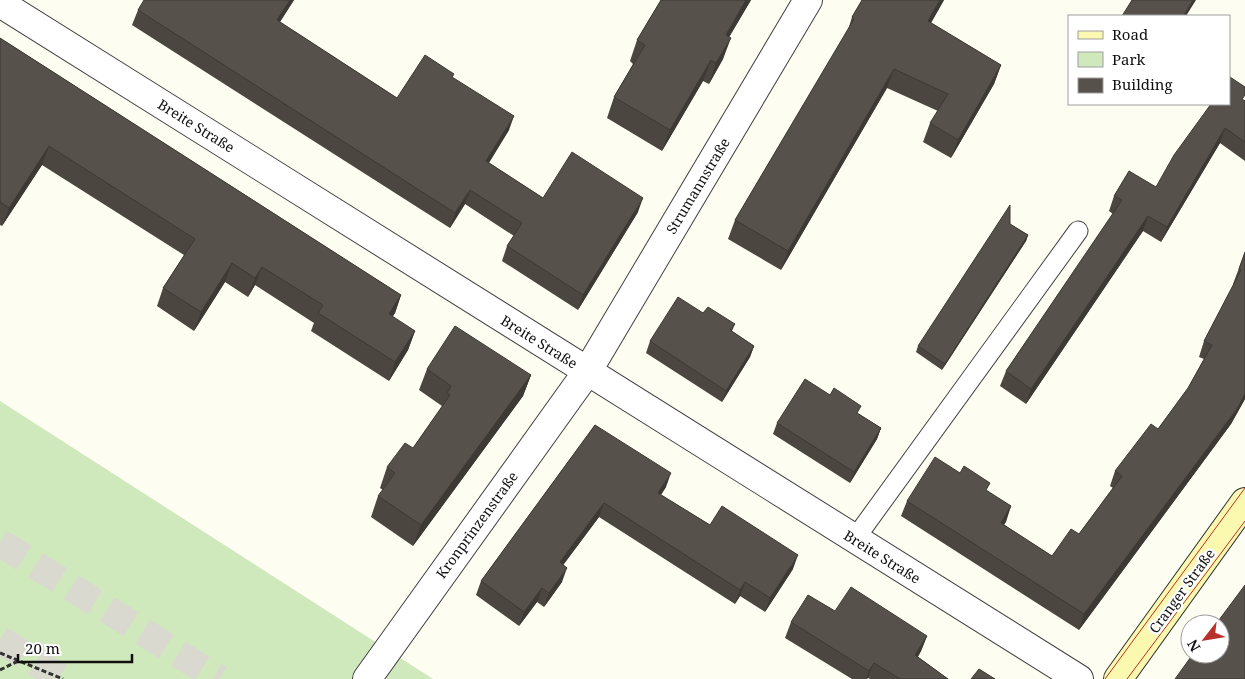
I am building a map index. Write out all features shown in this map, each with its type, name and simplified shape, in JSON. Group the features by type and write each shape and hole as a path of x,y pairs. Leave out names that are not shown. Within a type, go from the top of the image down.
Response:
{"main road":[{"name":"Cranger Straße","path":"1118,679 1245,502"}],"street":[{"name":"Strumannstraße","path":"587,372 808,0"},
{"name":"Breite Straße","path":"0,3 1078,679"},
{"name":"Kronprinzenstraße","path":"367,679 587,372"}],"lane":[{"path":"854,540 1078,231"}],"path":[{"path":"0,653 63,679"},
{"path":"0,670 18,661"}],"green space":[{"path":"0,401 433,679 0,679"}],"building":[{"path":"144,0 290,0 277,20 397,98 425,55 454,74 452,77 514,116 486,161 543,198 572,152 643,198 583,295 507,246 522,223 470,190 455,213 138,10"},
{"path":"661,0 746,0 726,35 731,38 716,63 711,60 670,130 614,97 645,45 637,40"},
{"path":"862,0 940,0 928,21 1001,65 958,140 930,123 948,94 894,69 788,251 735,220 854,19 852,17"},
{"path":"1132,0 1193,0 1184,15 1123,15"},
{"path":"0,38 401,295 389,314 415,331 395,362 318,313 323,305 262,267 255,278 232,263 201,312 163,288 195,239 49,146 9,208 0,202"},
{"path":"1230,77 1245,87 1245,95 1242,99 1245,101 1245,142 1225,128 1167,227 1148,216 1031,389 1006,371 1122,200 1114,196 1129,171 1156,187 1174,155 1210,105 1230,105"},
{"path":"1010,205 1010,224 1028,235 945,364 918,346"},
{"path":"1245,252 1245,394 1237,409 1084,614 907,501 935,457 960,473 964,466 990,483 986,490 1011,506 1001,523 1052,556 1071,529 1079,534 1122,476 1115,471 1151,424 1158,429 1188,388 1212,345 1204,341 1241,270 1239,269"},
{"path":"678,297 703,313 708,307 735,324 730,330 754,346 726,391 650,341"},
{"path":"455,326 531,375 421,525 378,496 395,473 387,467 405,443 413,448 450,395 447,393 451,386 427,369"},
{"path":"805,379 830,395 834,388 861,406 857,413 881,428 854,472 777,423"},
{"path":"595,425 671,473 658,493 710,525 722,506 798,555 770,598 745,582 740,590 604,503 560,562 567,568 549,593 542,588 524,612 481,581"},
{"path":"1245,585 1245,679 1175,679 1186,664 1230,664 1230,614 1223,614"},
{"path":"851,587 927,636 915,655 948,679 900,679 874,663 869,671 791,622 808,595 835,611"},
{"path":"979,669 995,679 971,679"}],"tunnel":[{"path":"0,543 219,679"},
{"path":"0,640 63,679"}],"tram line":[{"path":"1105,679 1245,488"},
{"path":"1127,679 1245,521"}]}
